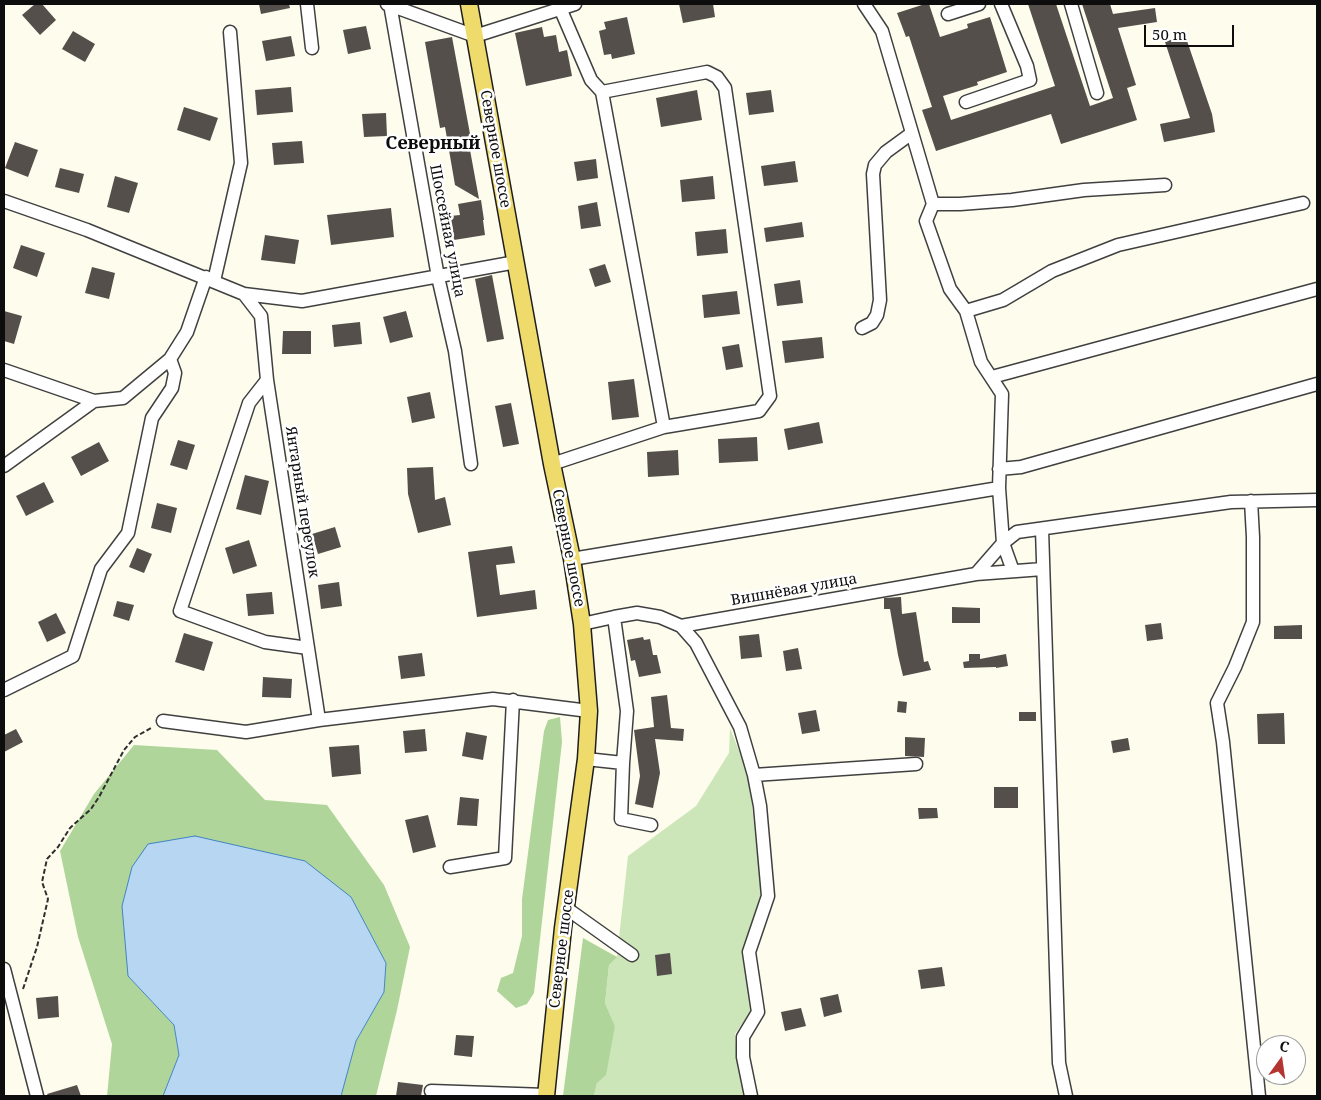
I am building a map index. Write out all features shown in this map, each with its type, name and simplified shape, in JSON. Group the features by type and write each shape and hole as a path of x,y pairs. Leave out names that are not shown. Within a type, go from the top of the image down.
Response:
{"main road":[{"name":"Северное шоссе","path":"470,4 552,464 572,559 582,624 589,711 586,759 566,908 546,1096"}],"street":[{"path":"308,4 312,48"},
{"path":"389,4 475,36 575,4"},
{"name":"Шоссейная улица","path":"389,4 438,277 455,350 471,464"},
{"path":"864,4 882,31 933,204 926,221 950,289 966,311 981,362 1002,394 999,488 1003,543 1013,571"},
{"path":"948,14 979,4"},
{"path":"966,102 1030,80 1027,66 1001,4"},
{"path":"1071,4 1097,93"},
{"path":"560,8 590,80 602,92 664,427"},
{"path":"4,370 94,401 122,398 170,359 187,332 210,279 240,162 230,32"},
{"path":"552,464 664,427 759,411 770,396 725,88 717,77 706,72 602,92"},
{"path":"862,328 872,323 878,315 880,300 873,174 875,165 886,152 912,133"},
{"path":"933,204 1012,200 1084,190 1165,185"},
{"path":"4,201 87,230 244,294 302,300 516,262"},
{"path":"966,311 1003,300 1052,271 1118,245 1303,203"},
{"path":"992,377 1317,289"},
{"name":"Янтарный переулок","path":"244,294 261,316 267,380 319,720"},
{"path":"4,690 73,656 101,569 128,533 152,418 172,388 175,373 170,359"},
{"path":"267,380 249,403 180,611 265,642 308,648"},
{"path":"999,469 1020,467 1317,384"},
{"path":"4,466 94,401"},
{"path":"572,559 999,488"},
{"path":"976,574 1003,543 1017,532 1221,503 1317,500"},
{"path":"1252,501 1253,622 1235,667 1217,703 1223,742 1259,1096"},
{"path":"1042,529 1060,1063 1066,1096"},
{"name":"Вишнёвая улица","path":"680,626 976,574 1043,569"},
{"path":"582,624 637,613 660,617 680,626 696,643 740,727 754,775 760,806 768,896 749,952 758,1012 743,1037 743,1057 751,1096"},
{"path":"614,617 627,711 620,819 651,825"},
{"path":"163,721 246,732 319,720 493,699 589,711"},
{"path":"450,867 505,858 513,700"},
{"path":"586,759 623,762"},
{"path":"754,775 916,764"},
{"path":"566,908 632,955"},
{"path":"4,969 37,1096"},
{"path":"431,1091 546,1096"}],"path":[{"path":"14,1007 24,987 37,947 48,899 42,882 47,859 58,847 70,828 91,809 100,797 124,750 135,737 163,721"}],"green space":[{"path":"560,717 562,742 534,993 527,1004 516,1008 497,991 501,978 513,973 522,936 522,899 544,731 548,720"},
{"path":"730,728 749,776 761,893 745,950 752,1010 735,1034 737,1061 745,1096 594,1096 615,1026 605,1003 609,965 617,956 628,856 696,806 729,753"},
{"path":"134,745 217,750 265,800 327,805 384,885 410,947 376,1096 341,1096 356,1041 384,992 386,963 351,897 128,976 174,1025 179,1055 163,1096 107,1096 112,1044 78,937 60,851 94,794"},
{"path":"583,938 617,957 609,965 605,1003 615,1026 606,1075 597,1083 594,1096 563,1096"}],"water":[{"path":"195,836 305,861 351,897 386,963 384,992 356,1041 341,1096 163,1096 179,1055 174,1025 128,976 122,906 132,867 148,844"}],"building":[{"path":"35,4 42,4 56,20 40,35 22,15"},
{"path":"259,4 289,4 290,8 261,14"},
{"path":"679,4 713,4 715,17 683,23"},
{"path":"929,4 940,37 968,28 967,24 990,17 1007,72 977,82 978,85 943,96 951,120 1055,86 1028,4 1056,4 1090,106 1113,98 1082,4 1110,4 1113,14 1155,8 1157,22 1118,28 1136,85 1127,88 1137,120 1061,144 1051,114 936,151 922,110 932,107 909,36 906,37 897,13"},
{"path":"627,17 635,54 612,59 611,54 604,55 599,31 606,29 604,22"},
{"path":"366,26 371,49 348,54 343,30"},
{"path":"542,27 544,37 556,35 559,52 567,50 572,76 526,86 515,33"},
{"path":"73,31 95,44 85,62 62,49"},
{"path":"1185,35 1212,114 1215,132 1164,142 1160,124 1190,118 1165,42"},
{"path":"291,36 295,56 266,61 262,41"},
{"path":"452,37 473,150 470,150 479,199 455,185 445,127 440,128 425,42"},
{"path":"291,87 293,112 257,115 255,90"},
{"path":"697,90 702,120 661,127 656,98"},
{"path":"771,90 774,112 749,115 746,93"},
{"path":"184,107 218,118 210,141 177,130"},
{"path":"386,113 387,136 364,137 362,114"},
{"path":"302,141 304,163 274,165 272,143"},
{"path":"15,142 38,150 28,177 5,168"},
{"path":"596,159 598,178 577,181 574,162"},
{"path":"795,161 798,182 764,186 761,166"},
{"path":"60,168 84,174 79,193 55,187"},
{"path":"115,176 138,183 129,213 107,207"},
{"path":"713,176 715,199 682,202 680,180"},
{"path":"481,200 485,235 454,240 450,216 460,215 458,204"},
{"path":"597,202 601,226 581,229 578,206"},
{"path":"391,208 394,237 331,245 327,215"},
{"path":"802,222 804,237 766,242 764,228"},
{"path":"726,229 728,253 697,256 695,232"},
{"path":"265,235 299,240 295,264 261,260"},
{"path":"21,245 45,253 37,277 13,268"},
{"path":"605,264 611,282 595,287 589,269"},
{"path":"92,267 115,273 109,299 85,293"},
{"path":"492,275 504,339 487,342 475,279"},
{"path":"800,280 803,303 777,306 774,284"},
{"path":"737,291 740,314 704,318 702,295"},
{"path":"4,311 22,316 14,344 4,341"},
{"path":"406,311 413,337 390,343 383,317"},
{"path":"360,322 362,344 334,347 332,325"},
{"path":"283,331 311,331 311,354 282,354"},
{"path":"822,337 824,358 785,363 782,341"},
{"path":"739,344 743,367 726,370 722,347"},
{"path":"634,379 639,417 612,420 608,382"},
{"path":"430,392 435,418 412,423 407,397"},
{"path":"511,403 519,444 503,447 495,406"},
{"path":"819,422 823,443 788,450 784,429"},
{"path":"757,437 758,461 719,463 718,439"},
{"path":"178,440 195,445 187,470 170,465"},
{"path":"99,442 109,461 81,476 71,457"},
{"path":"678,450 679,475 648,477 647,452"},
{"path":"433,467 435,500 445,497 451,525 418,533 408,494 407,468"},
{"path":"245,475 269,481 261,515 236,509"},
{"path":"44,482 54,502 26,516 16,496"},
{"path":"157,503 177,508 171,533 151,528"},
{"path":"335,527 341,547 318,554 312,534"},
{"path":"249,540 257,566 233,574 225,548"},
{"path":"512,546 515,563 496,565 500,595 535,590 537,609 477,617 468,552"},
{"path":"137,548 152,554 144,573 129,567"},
{"path":"339,582 342,606 321,609 318,585"},
{"path":"272,592 274,614 248,616 246,594"},
{"path":"901,597 902,614 916,612 924,662 928,661 931,670 903,676 890,609 884,609 884,598"},
{"path":"117,601 134,605 129,621 113,616"},
{"path":"952,607 980,608 980,623 952,623"},
{"path":"56,613 66,633 47,642 38,622"},
{"path":"1161,623 1163,639 1147,641 1145,625"},
{"path":"1302,625 1302,639 1274,639 1274,626"},
{"path":"184,633 213,642 204,671 175,662"},
{"path":"759,634 762,657 741,659 739,636"},
{"path":"643,637 644,640 650,639 653,655 657,655 661,673 639,677 635,660 631,661 627,640"},
{"path":"798,648 802,669 786,671 783,651"},
{"path":"422,653 425,676 401,679 398,656"},
{"path":"969,654 980,654 980,659 1006,654 1008,666 964,668 963,662 969,661"},
{"path":"263,677 292,679 291,698 262,697"},
{"path":"667,695 671,728 684,729 683,741 655,739 660,773 653,808 635,804 640,776 634,730 654,727 651,697"},
{"path":"898,701 907,702 906,713 897,712"},
{"path":"816,710 820,731 802,734 798,713"},
{"path":"1019,712 1036,712 1036,721 1019,721"},
{"path":"1284,713 1285,744 1258,744 1257,714"},
{"path":"16,729 23,742 4,752 4,735"},
{"path":"425,729 427,751 405,753 403,731"},
{"path":"466,732 487,736 483,760 462,756"},
{"path":"905,737 925,738 924,757 905,756"},
{"path":"1128,738 1130,750 1113,753 1111,741"},
{"path":"359,745 361,774 332,777 329,747"},
{"path":"994,787 1018,787 1018,808 994,808"},
{"path":"460,797 479,799 477,826 457,825"},
{"path":"918,808 937,808 938,818 919,819"},
{"path":"428,815 436,847 413,853 405,820"},
{"path":"670,953 672,974 657,976 655,955"},
{"path":"942,967 945,986 921,989 918,970"},
{"path":"838,994 842,1012 824,1017 820,998"},
{"path":"58,996 59,1017 38,1019 36,998"},
{"path":"801,1008 806,1026 785,1031 781,1012"},
{"path":"456,1035 474,1036 472,1057 454,1055"},
{"path":"398,1082 423,1085 421,1096 396,1096"},
{"path":"77,1085 81,1096 48,1096 47,1094"}],"district":[{"name":"Северный","path":"433,144"}]}
